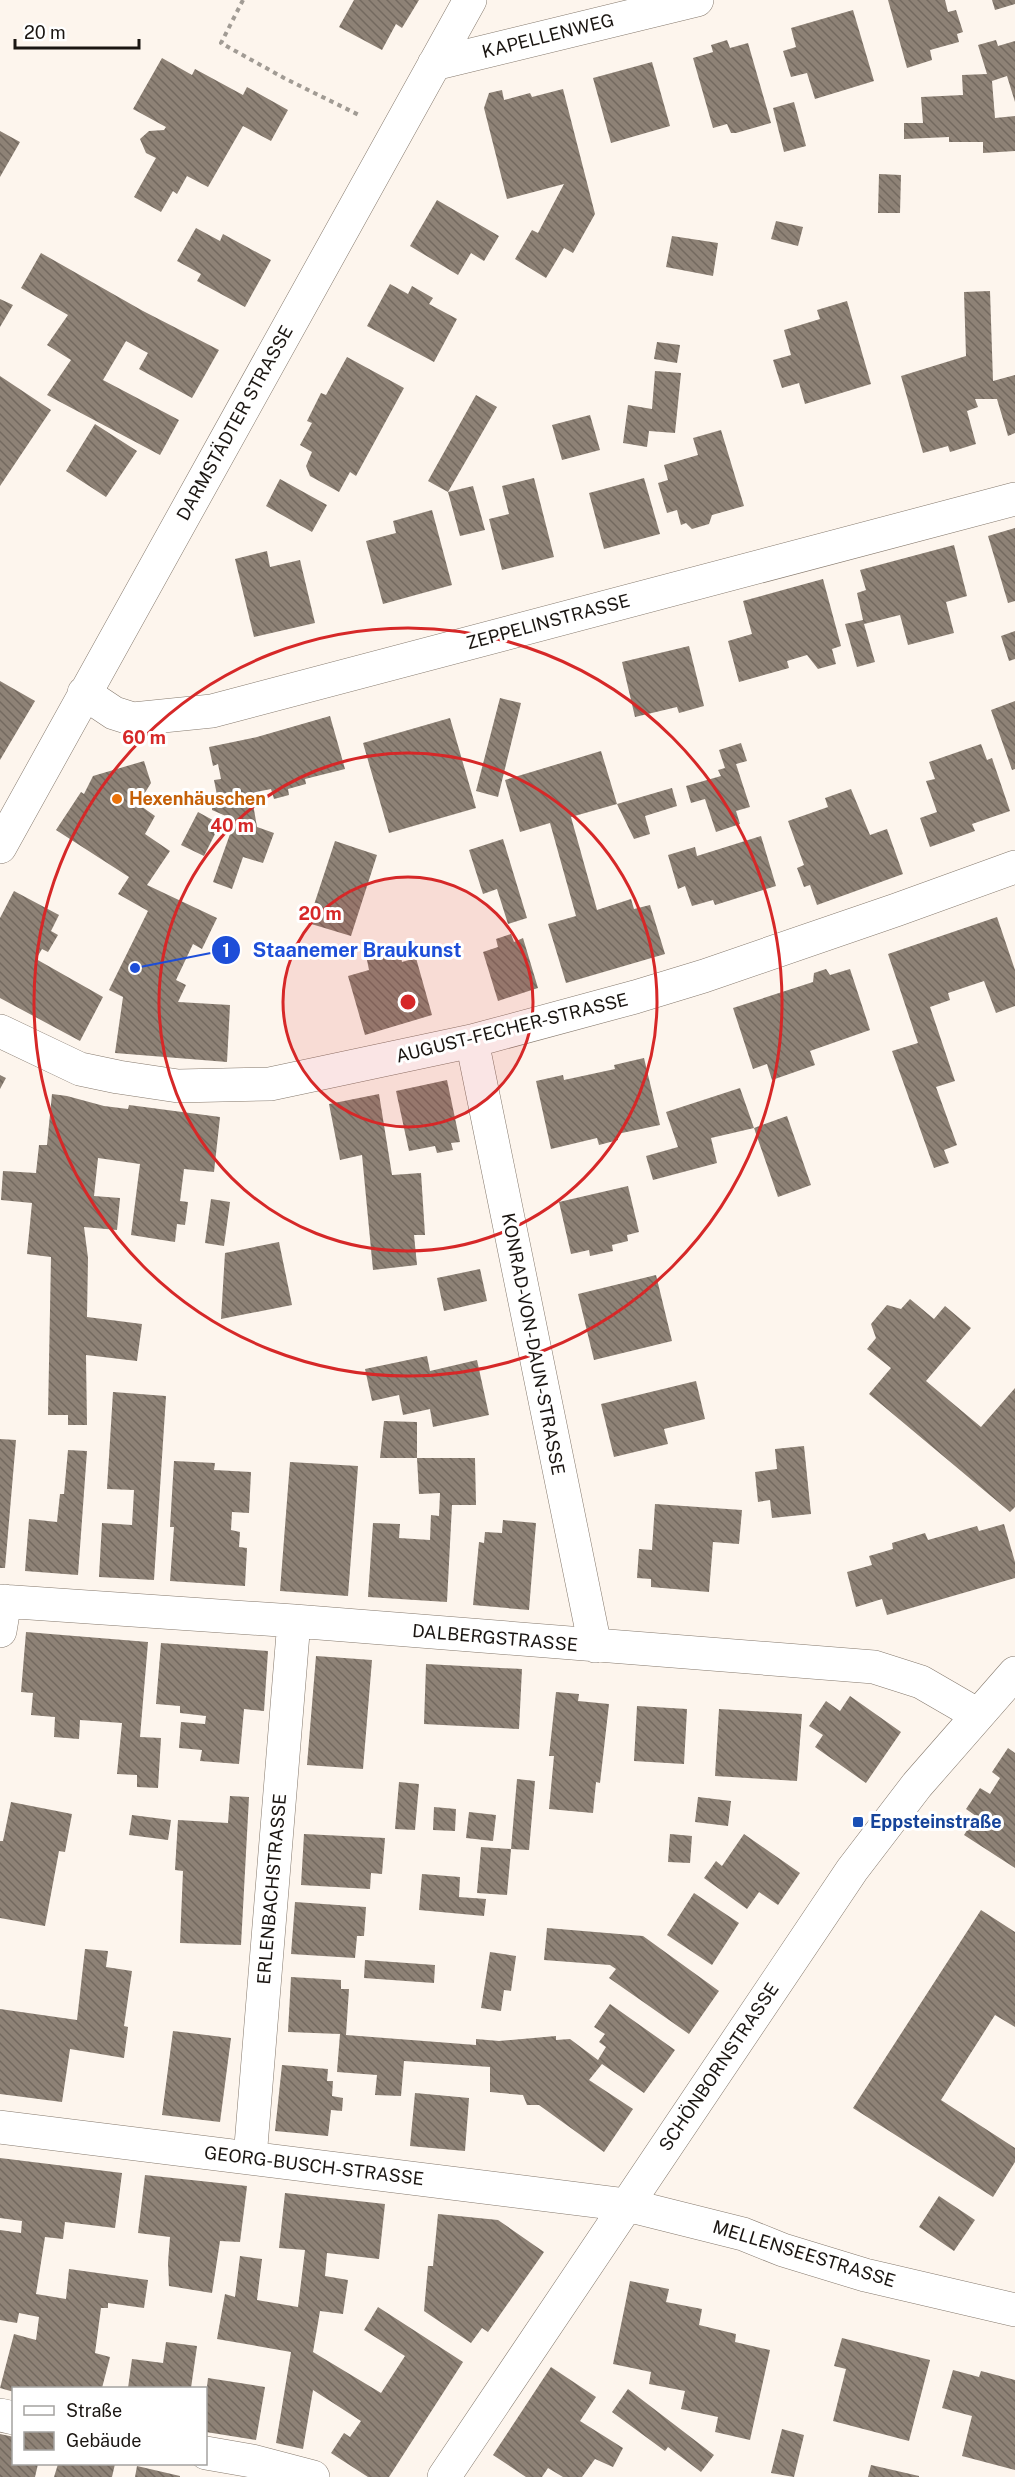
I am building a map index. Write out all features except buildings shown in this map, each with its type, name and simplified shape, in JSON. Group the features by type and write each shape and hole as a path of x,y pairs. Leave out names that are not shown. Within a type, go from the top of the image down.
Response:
{"street":[{"name":"DARMSTÄDTER STRASSE","path":"0,847 470,0"},
{"name":"KAPELLENWEG","path":"434,63 697,0"},
{"name":"ZEPPELINSTRASSE","path":"84,693 114,713 133,719 212,711 1015,499"},
{"name":"AUGUST-FECHER-STRASSE","path":"0,1031 80,1069 178,1086 270,1084 472,1041 704,976 1015,867"},
{"name":"KONRAD-VON-DAUN-STRASSE","path":"472,1041 594,1646"},
{"name":"DALBERGSTRASSE","path":"2,1611 294,1621 874,1667 921,1682 978,1715"},
{"name":"ERLENBACHSTRASSE","path":"250,2158 294,1621"},
{"name":"SCHÖNBORNSTRASSE","path":"444,2477 852,1870 917,1785 1015,1673"},
{"name":"GEORG-BUSCH-STRASSE","path":"0,2127 627,2205"},
{"name":"MELLENSEESTRASSE","path":"627,2205 743,2234 783,2250 865,2275 1015,2310"},
{"path":"207,2453 252,2461 313,2477"}],"path":[{"path":"243,0 221,43 284,78 397,134"}],"place":[{"name":"Hexenhäuschen","path":"117,799"},
{"name":"Staanemer Braukunst","path":"135,968"},
{"name":"Eppsteinstraße","path":"858,1822"}]}
